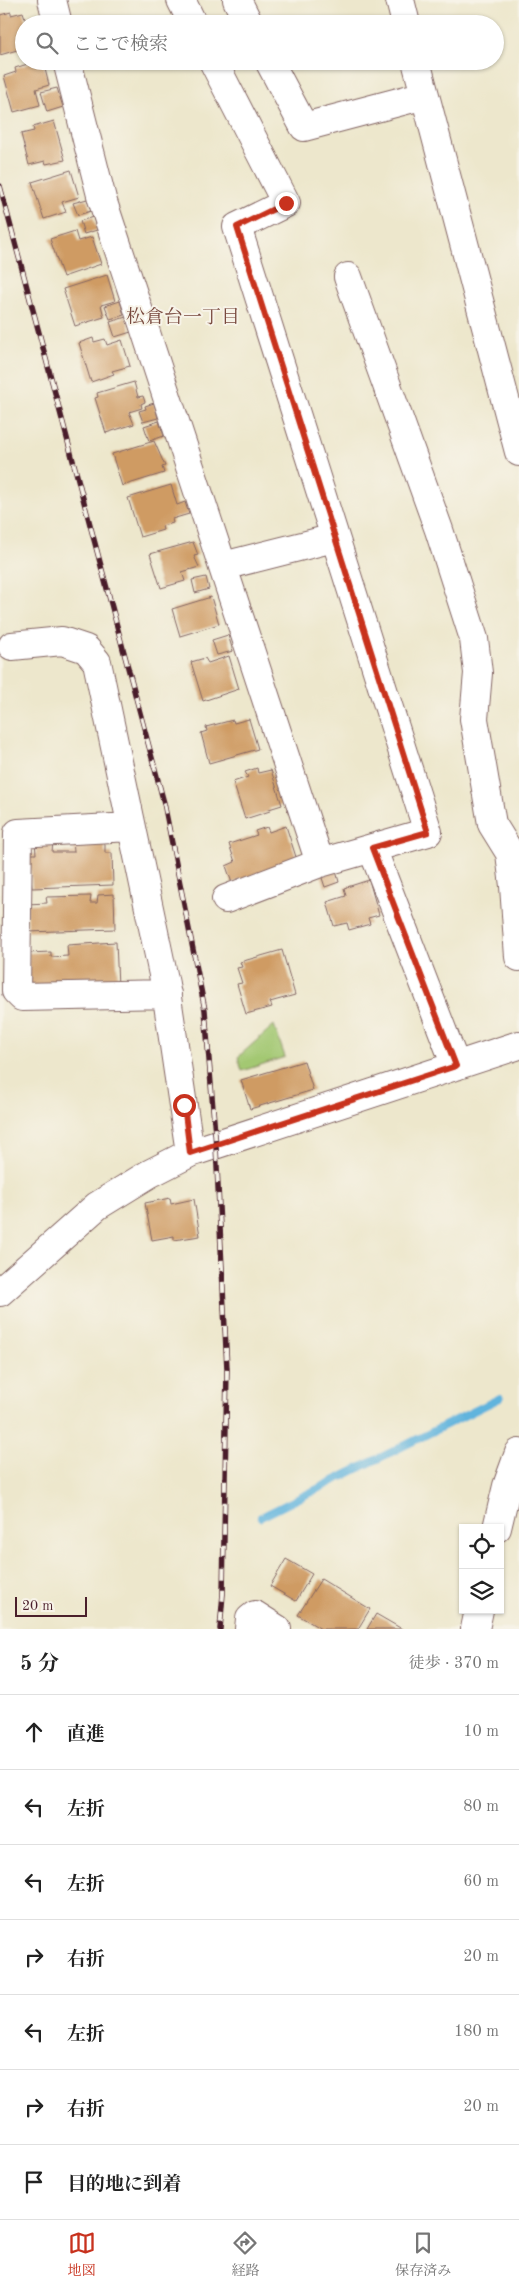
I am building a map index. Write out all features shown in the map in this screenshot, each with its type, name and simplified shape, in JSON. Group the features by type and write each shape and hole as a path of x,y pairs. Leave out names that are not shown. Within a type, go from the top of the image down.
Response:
{"street":[{"path":"52,0 56,15"},
{"path":"181,0 188,15"},
{"path":"237,0 244,15"},
{"path":"400,0 404,15"},
{"path":"69,70 102,199 320,862"},
{"path":"218,70 286,203 237,227 428,832 320,862 226,899"},
{"path":"274,70 304,127 425,95"},
{"path":"418,70 519,452"},
{"path":"348,277 439,530 474,639 478,673 474,719 492,824 510,853 519,957"},
{"path":"222,566 334,538"},
{"path":"12,646 62,641 86,649 97,662 167,994 190,1153"},
{"path":"132,827 18,833 16,991 22,997 167,994"},
{"path":"372,848 456,1066"},
{"path":"0,1292 97,1206 149,1174 190,1153 519,1045"},
{"path":"498,1524 507,1486 519,1453"},
{"path":"475,1629 478,1614"},
{"path":"252,1622 277,1629"}],"green space":[{"path":"274,1025 285,1057 242,1071 238,1057"}],"building":[{"path":"11,12 11,15 23,12 24,15 15,15 15,51 0,55 0,15"},
{"path":"16,70 45,70 49,85 36,89 40,105 14,112 4,76 16,72"},
{"path":"57,88 63,107 47,112 41,92"},
{"path":"54,121 65,160 46,164 45,161 29,165 21,134 34,131 33,127"},
{"path":"71,170 79,197 62,202 66,212 44,219 32,182"},
{"path":"87,199 91,211 78,215 73,203"},
{"path":"93,217 97,230 84,234 80,221"},
{"path":"75,231 78,241 92,237 101,264 63,277 50,239"},
{"path":"107,275 115,301 101,305 104,317 75,326 63,289"},
{"path":"120,301 124,315 110,319 105,306"},
{"path":"126,317 131,332 115,337 110,322"},
{"path":"93,338 94,342 105,339 107,345 122,340 130,366 112,371 114,374 91,382 79,343"},
{"path":"134,382 138,397 143,396 145,402 141,404 142,408 129,412 134,424 106,433 95,398 98,397 97,393"},
{"path":"154,403 158,418 143,422 139,411 146,409 145,406"},
{"path":"159,421 164,436 149,441 144,426"},
{"path":"154,441 165,466 162,467 164,473 122,486 112,454"},
{"path":"171,485 177,505 185,502 189,514 172,519 173,523 162,526 163,530 140,537 128,498"},
{"path":"193,542 198,555 194,556 199,567 182,572 185,581 161,588 150,554"},
{"path":"206,577 209,589 195,593 192,580"},
{"path":"211,597 219,624 180,636 172,609"},
{"path":"228,635 233,651 217,655 212,640"},
{"path":"229,656 239,689 203,701 191,662 205,658 208,663"},
{"path":"249,719 258,749 209,763 201,733 207,731 206,727 233,720 234,723"},
{"path":"257,768 258,773 271,770 282,805 245,819 233,782 248,777 245,772"},
{"path":"286,826 297,860 232,883 226,866 235,862 229,844 257,835 255,831 267,827 269,832"},
{"path":"73,838 105,838 105,853 112,853 113,885 32,888 29,854 36,854 35,841 53,841 52,852 74,852"},
{"path":"336,871 339,882 325,887 321,875"},
{"path":"369,880 379,915 368,918 370,924 349,930 347,923 334,926 327,902 346,896 344,888"},
{"path":"114,894 115,929 28,932 27,904 47,903 46,897 91,896 90,903 97,903 98,895"},
{"path":"116,942 118,986 30,990 28,953 51,952 51,957 68,956 67,945"},
{"path":"282,950 295,995 270,1002 272,1007 246,1014 237,984 242,983 237,968 242,967 240,962"},
{"path":"304,1061 313,1090 250,1109 241,1080"},
{"path":"170,1198 171,1204 194,1199 200,1236 174,1240 174,1236 152,1240 145,1203"},
{"path":"286,1559 312,1574 296,1601 270,1586"},
{"path":"321,1579 370,1609 358,1629 321,1629 298,1615"},
{"path":"376,1614 402,1629 367,1629"}],"waterway":[{"path":"261,1517 500,1398"}],"railway":[{"path":"0,186 164,803 205,1010 216,1146 227,1369 223,1594 220,1629"}],"district":[{"name":"松倉台一丁目","path":"183,318"}],"route":[{"path":"184,1105 190,1153 456,1066 372,848 428,832 237,227 286,203"}]}
